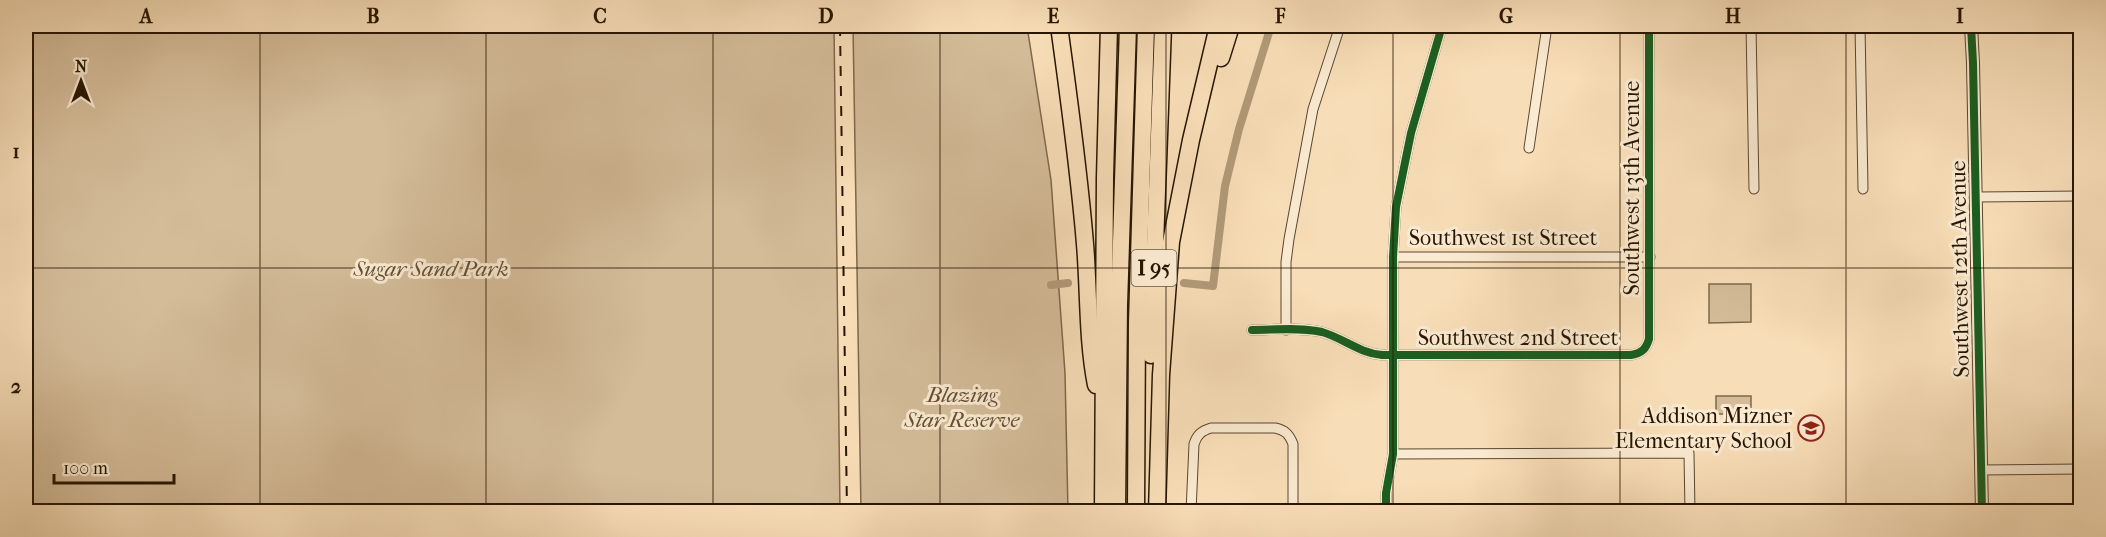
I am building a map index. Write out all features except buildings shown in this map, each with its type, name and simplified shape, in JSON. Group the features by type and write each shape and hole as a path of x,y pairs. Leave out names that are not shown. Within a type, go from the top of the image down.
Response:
{"highway":[{"path":"1059,26 1081,194 1092,364 1103,423"},
{"name":"I 95","path":"1102,512 1105,166 1109,26"},
{"path":"1116,512 1119,316 1128,26"},
{"path":"1136,512 1137,323 1146,26"},
{"name":"I 95","path":"1149,512 1152,305 1163,26"},
{"path":"1156,512 1168,263 1191,140 1218,26"},
{"path":"1191,140 1205,111 1231,26"}],"street":[{"path":"1286,330 1288,239 1314,109 1340,26"},
{"path":"1386,512 1386,494 1393,454 1393,257 1396,207 1405,159 1442,26"},
{"path":"1529,148 1547,26"},
{"name":"Southwest 13th Avenue","path":"1644,349 1649,339 1649,26"},
{"path":"1751,26 1754,189"},
{"path":"1860,26 1863,189"},
{"name":"Southwest 12th Avenue","path":"1971,26 1982,512"},
{"name":"Southwest 12th Avenue","path":"1973,50 1978,43 1979,26"},
{"path":"2080,113 2080,229"},
{"path":"1976,197 2080,196"},
{"name":"Southwest 1st Street","path":"1393,257 1650,257"},
{"name":"Southwest 2nd Street","path":"1252,330 1322,333 1365,353 1393,355 1631,355 1640,353 1644,349"},
{"path":"1191,512 1194,444 1196,436 1202,430 1275,428 1290,435 1293,444 1293,512"},
{"path":"1393,454 1689,453 1690,512"},
{"path":"1981,470 2080,469"}],"green space":[{"name":"Sugar Sand Park","path":"26,26 834,26 840,511 26,511"},
{"name":"Blazing Star Reserve","path":"853,26 1027,26 1051,180 1065,373 1068,511 861,511"},
{"path":"1709,284 1751,284 1751,322 1709,323"},
{"path":"1716,396 1751,396 1751,414 1716,414"}],"waterway":[{"path":"1184,283 1213,286 1225,186 1239,129 1271,26"},
{"path":"1051,285 1068,283"}],"railway":[{"path":"840,26 847,512"}],"cycle path":[{"path":"1386,512 1386,493 1393,454 1393,257 1396,207 1411,133 1442,26"},
{"path":"1252,330 1314,330 1374,354 1382,355 1631,355 1643,350 1649,339 1649,26"},
{"path":"1971,26 1982,512"}],"place":[{"name":"Addison Mizner Elementary School","path":"1811,428"}]}
